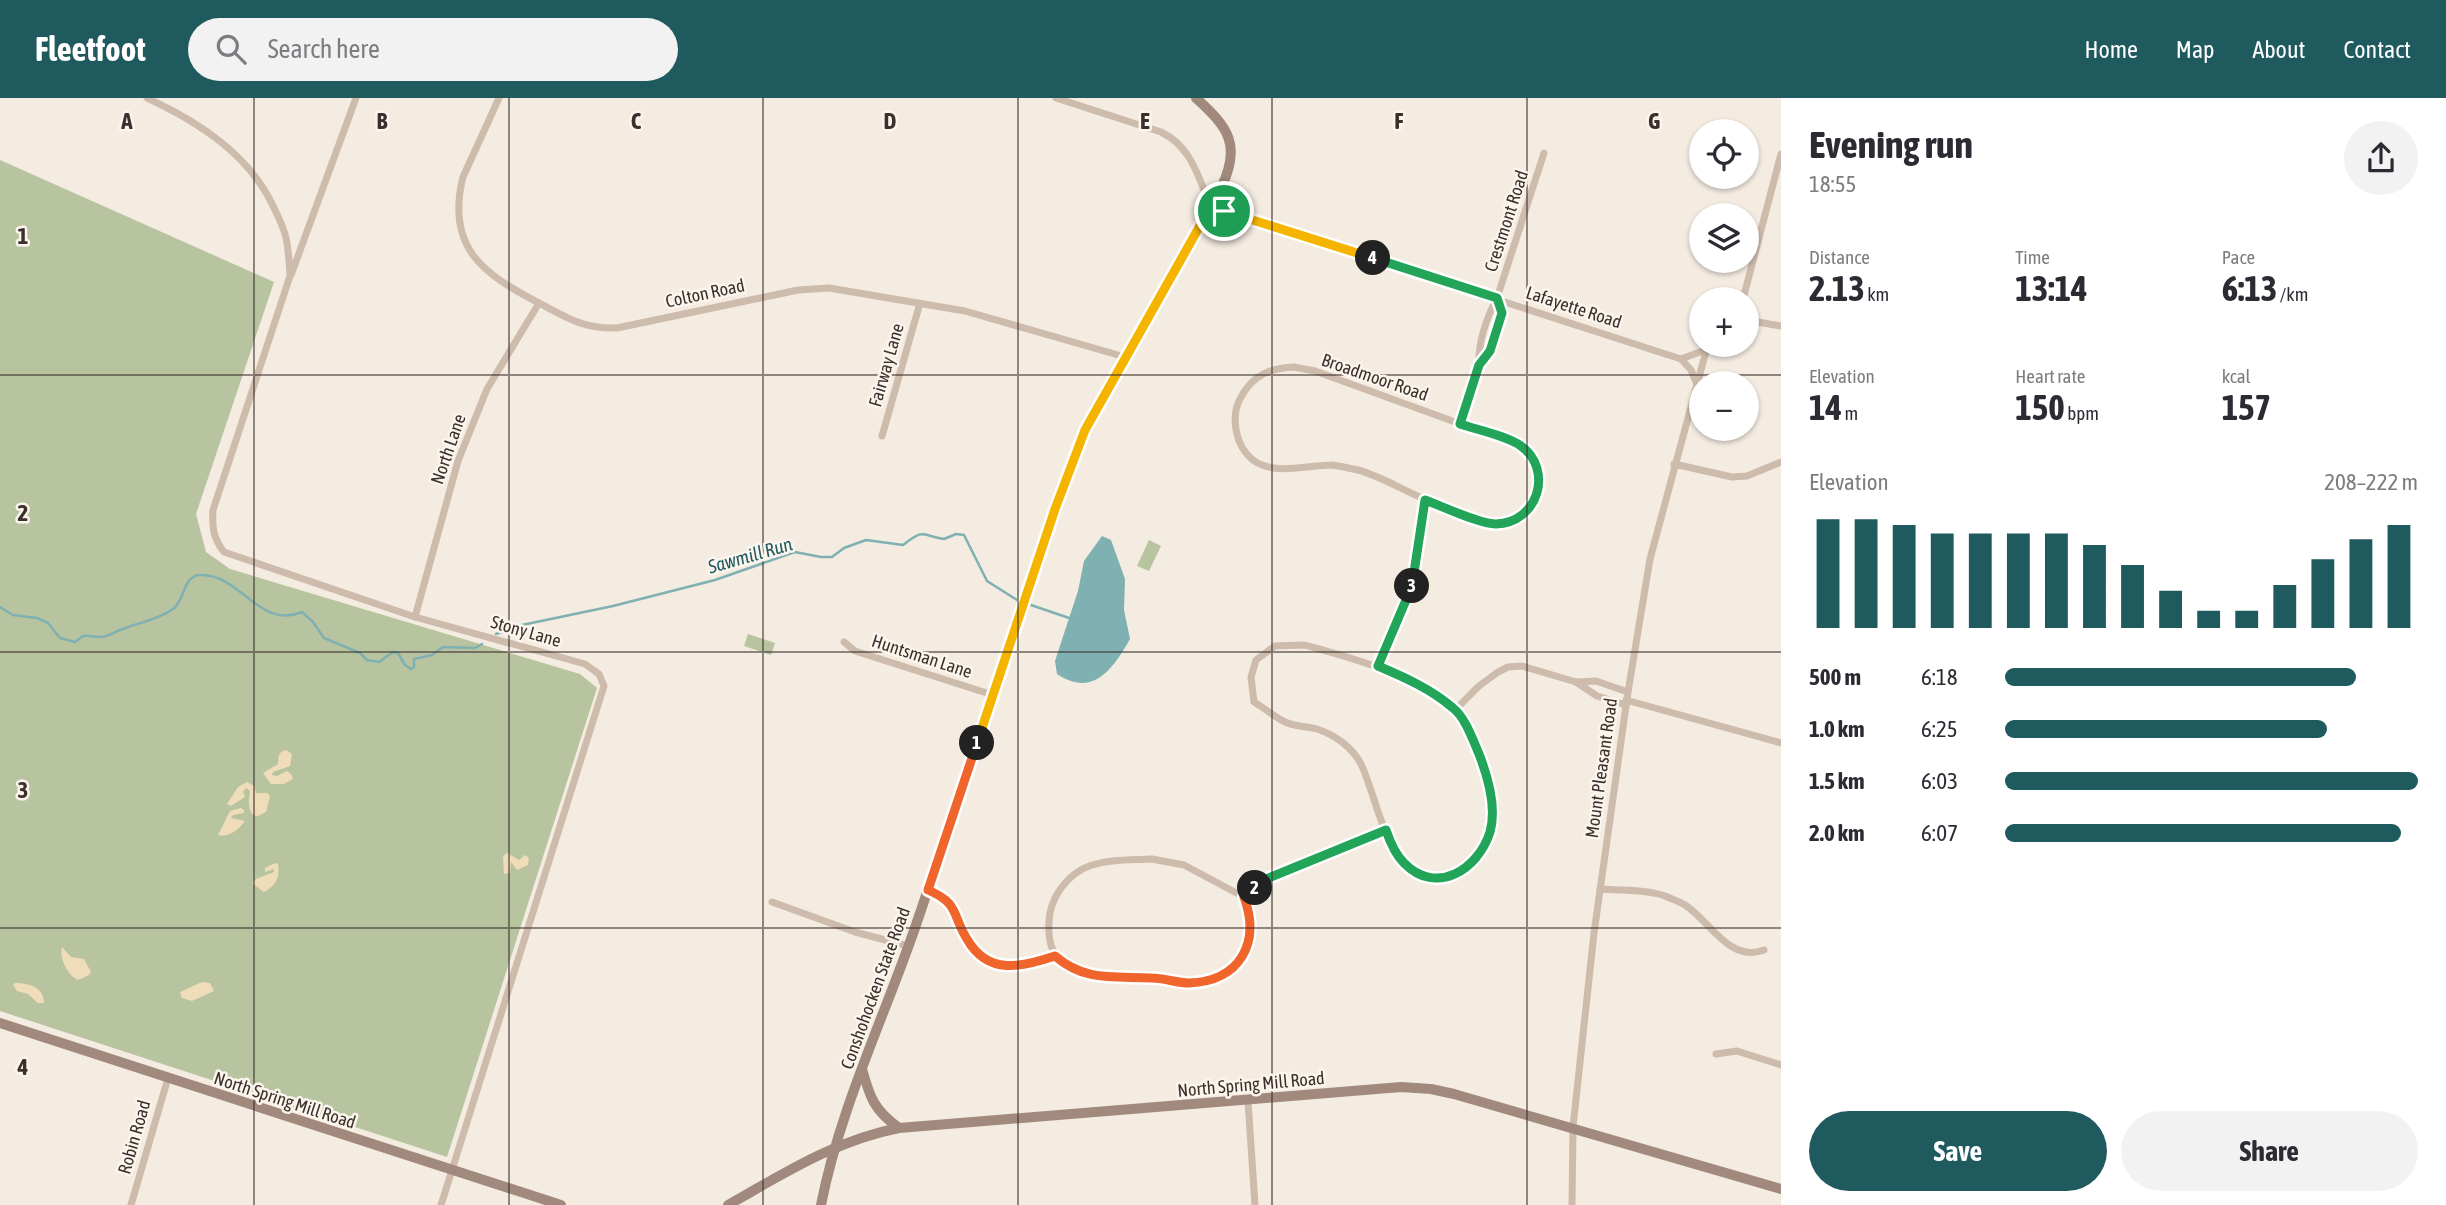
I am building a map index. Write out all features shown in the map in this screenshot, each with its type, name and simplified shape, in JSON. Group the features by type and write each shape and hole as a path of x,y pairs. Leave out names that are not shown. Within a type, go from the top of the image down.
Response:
{"main road":[{"name":"Conshohocken State Road","path":"821,1205 827,1176 862,1069 928,890 1077,449 1094,413 1225,180 1232,149 1226,130 1196,98"},
{"name":"North Spring Mill Road","path":"0,1023 561,1205"},
{"path":"862,1069 875,1106 899,1128"},
{"name":"North Spring Mill Road","path":"729,1205 805,1161 870,1135 899,1128 1416,1087 1447,1092 1573,1127 1781,1189"}],"street":[{"name":"Stony Lane","path":"147,98 176,112 214,137 256,177 271,201 286,236 290,276"},
{"name":"Stony Lane","path":"356,98 290,276 213,510 215,541 224,552 415,617 585,664 599,674 604,686 451,1171"},
{"name":"Colton Road","path":"499,98 463,177 459,204 460,223 472,254 488,273 584,326 628,326 813,288 846,290 989,317 1125,357"},
{"path":"1056,98 1161,132 1176,140 1186,150 1211,206"},
{"name":"Crestmont Road","path":"1497,298 1544,153"},
{"path":"1746,287 1781,154"},
{"name":"Lafayette Road","path":"1211,206 1681,359"},
{"path":"1460,424 1479,365 1490,351 1502,313 1497,298"},
{"name":"North Lane","path":"415,617 457,461 487,389 539,303"},
{"name":"Fairway Lane","path":"882,436 920,303"},
{"path":"1759,323 1781,327"},
{"path":"1689,356 1681,359 1691,371"},
{"name":"Broadmoor Road","path":"1294,367 1315,371 1460,424 1521,446 1534,460 1538,479 1537,491 1523,516 1512,522 1493,524 1425,500 1361,471 1335,465 1267,467 1252,460 1240,443 1235,429 1235,413 1239,399 1249,384 1259,376 1280,368 1294,367"},
{"name":"Mount Pleasant Road","path":"1572,1205 1573,1127 1600,889 1627,699 1650,559 1689,412"},
{"path":"1674,464 1732,477 1747,476 1781,462"},
{"path":"1378,666 1413,585 1425,500"},
{"name":"Huntsman Lane","path":"844,642 855,651 993,695"},
{"path":"1306,645 1378,666 1425,689 1455,709 1474,742 1487,773 1492,810 1490,831 1476,861 1459,874 1442,879 1426,876 1403,863 1392,846 1360,763 1347,744 1317,730 1286,723 1254,702 1251,677 1256,660 1275,646 1306,645"},
{"path":"1455,709 1486,681 1508,667 1522,666 1576,682 1597,696 1627,699 1781,743"},
{"path":"1576,682 1595,681 1627,699"},
{"path":"1244,897 1266,879 1386,830"},
{"path":"1152,859 1184,865 1244,897 1250,914 1244,956 1234,967 1213,980 1186,983 1160,978 1087,975 1068,968 1055,956 1049,939 1051,906 1067,880 1089,865 1102,861 1152,859"},
{"path":"1600,889 1661,895 1684,904 1723,941 1742,952 1752,954 1764,950"},
{"path":"928,890 949,902 970,945 992,962 1005,966 1021,966 1055,956"},
{"path":"772,902 855,932 908,946"},
{"path":"1716,1054 1737,1051 1781,1065"},
{"name":"Robin Road","path":"131,1205 168,1078"},
{"path":"1248,1101 1255,1205"},
{"path":"441,1205 451,1171"}],"green space":[{"path":"0,160 274,282 196,514 206,552 230,569 580,674 597,688 447,1157 0,1011"},
{"path":"1149,540 1161,546 1149,571 1137,566"},
{"path":"748,634 775,643 771,655 744,646"}],"sand":[{"path":"286,750 292,754 290,766 273,772 272,775 277,776 287,771 293,779 284,784 271,784 263,773 278,764 280,754"},
{"path":"247,782 254,786 256,793 267,793 270,796 266,812 258,816 253,815 250,809 250,791 247,788 243,791 245,797 231,806 227,804 238,787"},
{"path":"241,808 244,813 231,818 245,821 243,824 230,834 218,835 230,811"},
{"path":"507,853 519,860 525,855 529,858 528,865 517,870 511,862 510,873 504,874 503,856"},
{"path":"278,864 278,877 272,887 264,892 252,883 274,872 274,869 265,872 265,868"},
{"path":"62,947 71,957 84,959 91,972 89,975 78,980 70,974 63,961"},
{"path":"202,982 210,983 214,991 192,1001 182,998 180,992"},
{"path":"15,983 35,987 41,993 44,1003 38,1003 28,994 17,991 13,985"}],"water":[{"path":"1102,536 1111,540 1125,579 1124,610 1130,639 1109,670 1101,677 1081,683 1057,674 1055,661 1078,591 1084,561"}],"waterway":[{"name":"Sawmill Run","path":"496,634 522,625 613,606 715,580 795,552 832,557 844,548 866,540 903,545 915,536 923,534 944,539 956,534 964,535 987,581 1017,600"},
{"name":"Sawmill Run","path":"0,607 13,615 37,618 48,623 60,638 75,642 83,636 106,636 167,613 177,605 187,583 202,575 216,577 228,583 274,614 287,616 302,612 324,638 360,653 367,660 379,662 393,652 398,653 405,665 411,669 414,667 414,659 432,655 443,647 475,648 482,644"},
{"name":"Sawmill Run","path":"1031,605 1069,618"}],"route":[{"path":"1211,206 1224,211 1497,298 1502,313 1490,351 1479,365 1460,424 1521,446 1534,460 1538,479 1537,491 1523,516 1512,522 1493,524 1425,500 1413,585 1378,666 1425,689 1455,709 1474,742 1487,773 1492,810 1490,831 1476,861 1459,874 1442,879 1426,876 1403,863 1386,830 1266,879 1244,897 1250,914 1244,956 1227,973 1213,980 1186,983 1160,978 1087,975 1068,968 1055,956 1021,966 999,965 975,950 949,902 928,890 1055,509 1085,430 1211,206"}]}
